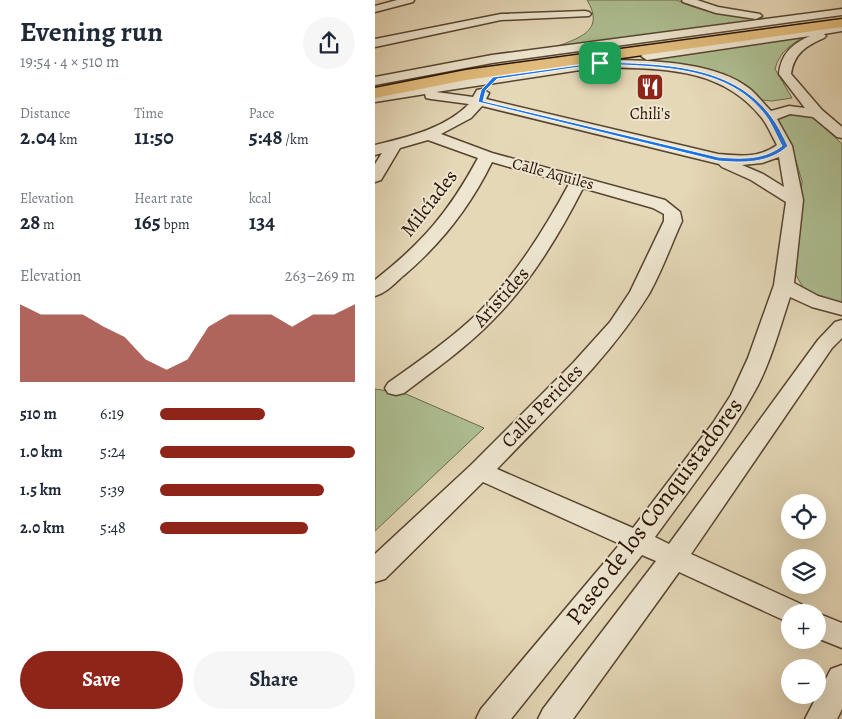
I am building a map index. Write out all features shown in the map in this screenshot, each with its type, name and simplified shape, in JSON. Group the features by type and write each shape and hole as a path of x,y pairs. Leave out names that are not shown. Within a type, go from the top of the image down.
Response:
{"main road":[{"path":"375,87 442,73 842,14"},
{"path":"764,39 842,22"},
{"path":"435,75 826,25"},
{"path":"375,94 435,75 529,60"},
{"path":"435,75 512,74"}],"street":[{"path":"375,9 409,0"},
{"path":"693,0 703,7 729,12 798,20"},
{"path":"375,43 501,12 583,9 582,28"},
{"path":"491,59 798,20"},
{"path":"375,98 512,74 842,28"},
{"path":"842,28 806,42 793,52 786,63 785,74 817,113 842,133"},
{"path":"375,81 435,75 491,59 547,47 569,38"},
{"name":"Paseo de los Conquistadores","path":"492,719 638,541 743,395 759,358 784,285 795,200 785,146 763,110 731,83 691,70 638,63 600,63"},
{"path":"375,150 429,135 469,113 481,102 483,90 495,78"},
{"path":"395,93 446,96 481,102 718,159 739,161 759,159 775,154 785,146"},
{"path":"763,110 802,97"},
{"path":"763,110 817,113"},
{"name":"Calle Aquiles","path":"429,135 487,156 659,204 668,208 673,215"},
{"path":"378,169 394,145"},
{"name":"Milcíades","path":"375,290 404,267 442,227 469,191 487,156"},
{"path":"718,159 757,177 795,200"},
{"name":"Arístides","path":"395,388 469,332 505,295 531,262 555,226 579,181"},
{"name":"Calle Pericles","path":"375,571 480,471 581,368 617,326 639,292 669,231 673,215"},
{"path":"784,285 799,295 818,303 842,309"},
{"name":"Paseo de los Conquistadores","path":"554,719 674,558 825,344 842,326"},
{"path":"480,471 781,607"},
{"path":"826,629 842,636"},
{"path":"821,719 842,678"}],"green space":[{"path":"587,0 677,0 712,12 774,19 550,49 578,38 591,27 593,20 592,11"},
{"path":"810,34 784,52 775,69 792,98 772,101 761,100 739,81 725,75 672,63 630,61"},
{"path":"786,114 813,116 842,144 842,303 832,303 805,291 796,275 802,181 792,148 778,119"},
{"path":"375,389 406,394 484,428 375,531"}],"place":[{"name":"Chili's","path":"650,87"}],"route":[{"path":"600,63 663,65 714,76 731,83 745,92 769,117 785,146 775,154 759,159 739,161 718,159 481,102 483,90 495,78 512,74 600,63"}]}
